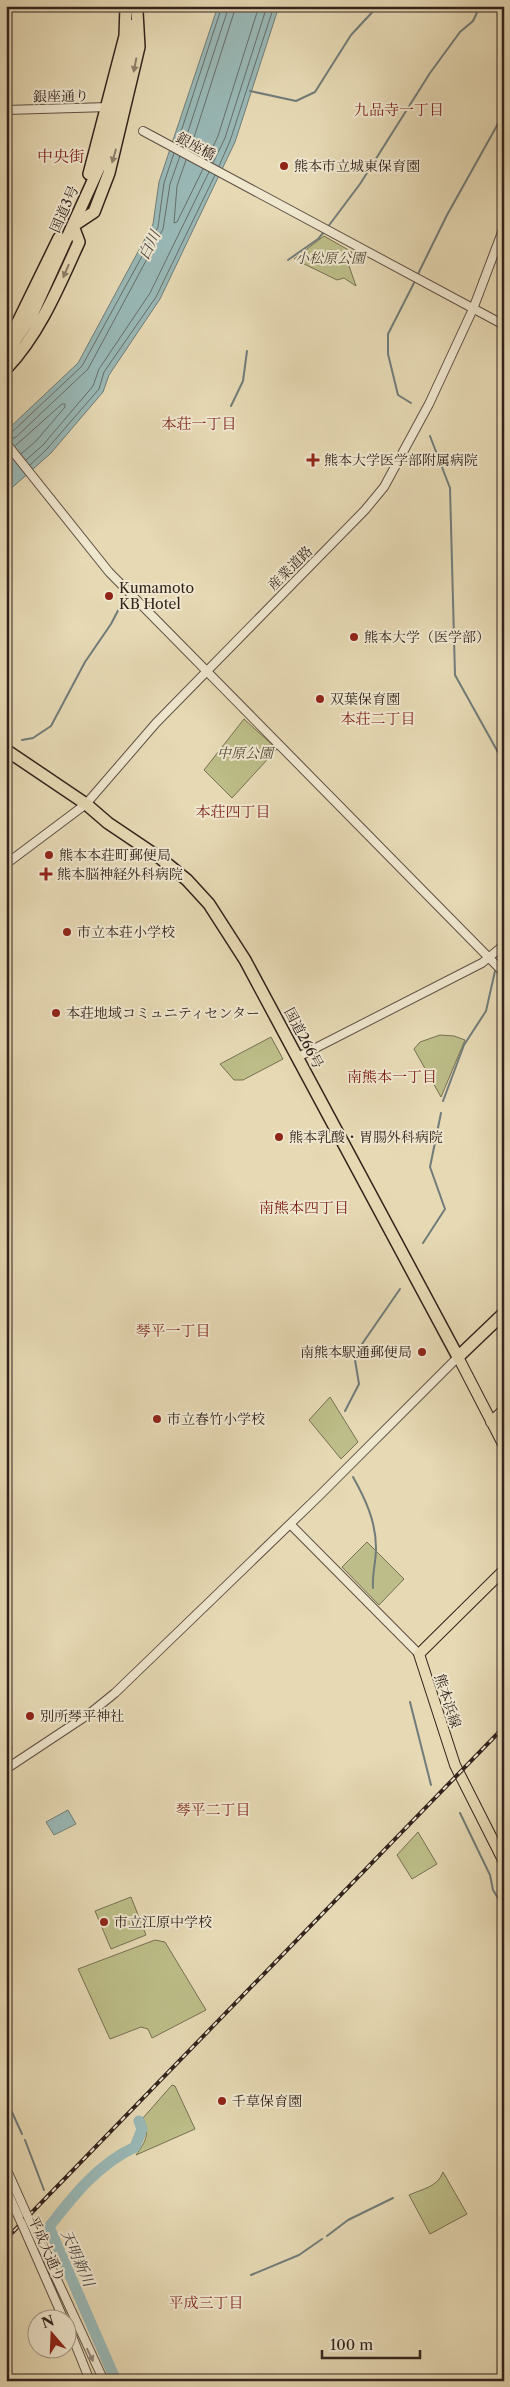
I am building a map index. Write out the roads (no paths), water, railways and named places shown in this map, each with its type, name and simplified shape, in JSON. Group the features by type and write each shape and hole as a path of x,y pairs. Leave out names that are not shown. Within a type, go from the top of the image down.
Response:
{"highway":[{"name":"国道3号","path":"6,354 31,317 102,161 119,106 126,6"},
{"path":"119,106 139,47 136,9"},
{"name":"国道3号","path":"6,341 17,324 88,178 119,106"},
{"path":"6,369 25,346 56,293 79,242 73,226"},
{"name":"国道266号","path":"6,750 86,804 108,823 167,864 187,880 209,904 246,960 458,1358"},
{"path":"458,1358 503,1316"}],"main road":[{"path":"458,1358 504,1446"},
{"path":"491,1422 504,1410"},
{"path":"419,1654 504,1570"},
{"name":"熊本浜線","path":"419,1654 455,1765 504,1862"}],"street":[{"name":"銀座通り","path":"6,110 119,106"},
{"name":"銀座橋","path":"143,131 504,325"},
{"name":"産業道路","path":"6,864 86,804 156,724 365,510 384,487 429,404 473,309 504,227"},
{"path":"6,443 109,572 504,973"},
{"path":"298,1057 482,963 504,945"},
{"path":"6,1769 89,1714 115,1693 458,1358"},
{"path":"290,1524 419,1654"},
{"name":"平成大通り","path":"6,2168 104,2381"},
{"name":"平成大通り","path":"6,2189 60,2310"},
{"path":"78,2351 90,2381"}],"water":[{"name":"白川","path":"218,6 279,6 235,142 160,299 109,375 103,392 51,453 6,493 6,431 78,363 153,224 159,182"},
{"path":"68,1810 76,1824 54,1835 46,1822"}],"waterway":[{"path":"250,91 296,101 315,92 351,35 378,6"},
{"path":"327,228 360,184 430,73 460,32 473,21 480,6"},
{"path":"417,276 447,215 504,113"},
{"path":"288,260 318,239 324,232"},
{"path":"411,403 398,395 388,354 388,334 415,281"},
{"path":"231,406 243,381 247,351"},
{"path":"430,436 450,488 455,675 504,763"},
{"path":"22,740 33,738 51,726 85,662 111,624 122,603"},
{"path":"500,929 504,855"},
{"path":"443,1101 464,1045 486,1011 495,971"},
{"path":"423,1243 445,1209 430,1167 441,1113"},
{"path":"345,1411 359,1384 355,1360 362,1344 400,1289"},
{"path":"353,1477 366,1503 376,1538 373,1588"},
{"path":"410,1702 431,1785"},
{"path":"6,1735 12,1748"},
{"path":"460,1813 490,1875 493,1890 501,1903"},
{"path":"6,2099 22,2134"},
{"name":"天明新川","path":"116,2381 49,2227 87,2182 109,2162 135,2147 142,2129 139,2121"},
{"path":"25,2140 44,2190"},
{"path":"327,2236 348,2220 393,2198"},
{"path":"251,2275 299,2255 322,2239"}],"railway":[{"path":"6,2239 504,1727"}],"place":[{"name":"熊本市立城東保育園","path":"284,166"},
{"name":"熊本大学医学部附属病院","path":"313,460"},
{"name":"Kumamoto KB Hotel","path":"109,596"},
{"name":"熊本大学（医学部）","path":"354,637"},
{"name":"双葉保育園","path":"320,699"},
{"name":"熊本本荘町郵便局","path":"49,855"},
{"name":"熊本脳神経外科病院","path":"46,874"},
{"name":"市立本荘小学校","path":"67,932"},
{"name":"本荘地域コミュニティセンター","path":"56,1013"},
{"name":"熊本乳酸・胃腸外科病院","path":"279,1137"},
{"name":"南熊本駅通郵便局","path":"422,1352"},
{"name":"市立春竹小学校","path":"157,1419"},
{"name":"別所琴平神社","path":"30,1716"},
{"name":"市立江原中学校","path":"104,1922"},
{"name":"千草保育園","path":"222,2101"}],"district":[{"name":"九品寺一丁目","path":"399,109"},
{"name":"中央街","path":"61,156"},
{"name":"本荘一丁目","path":"199,423"},
{"name":"本荘二丁目","path":"378,718"},
{"name":"本荘四丁目","path":"233,811"},
{"name":"南熊本一丁目","path":"392,1076"},
{"name":"南熊本四丁目","path":"304,1207"},
{"name":"琴平一丁目","path":"173,1330"},
{"name":"琴平二丁目","path":"213,1809"},
{"name":"平成三丁目","path":"206,2302"}],"park label":[{"name":"小松原公園","path":"330,258"},
{"name":"中原公園","path":"245,753"}]}
